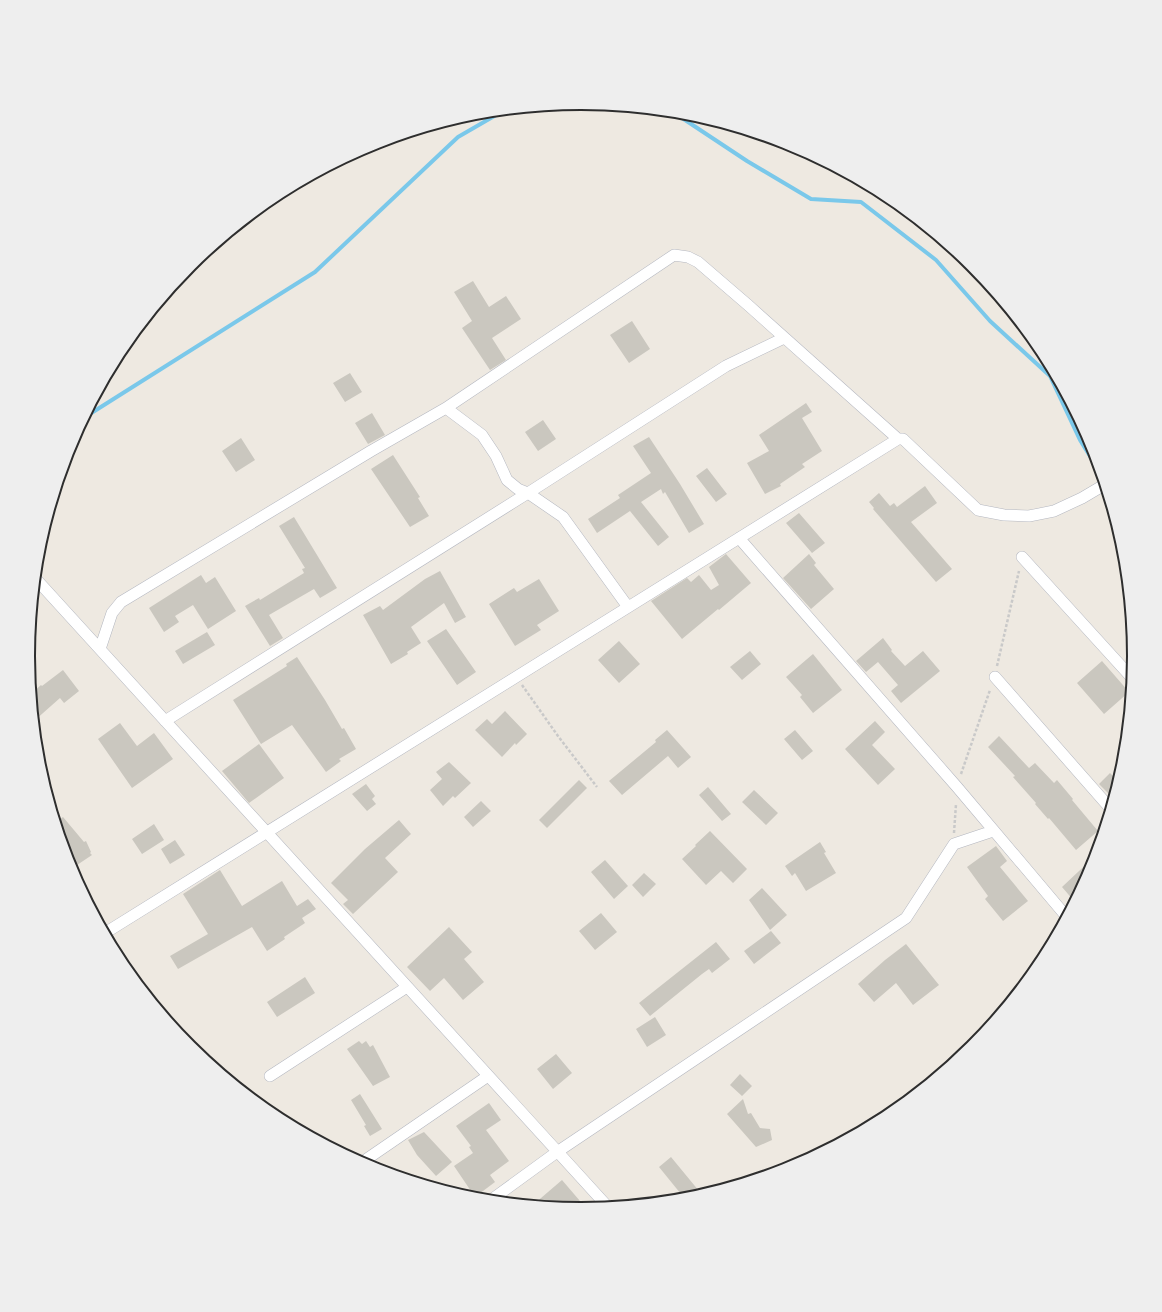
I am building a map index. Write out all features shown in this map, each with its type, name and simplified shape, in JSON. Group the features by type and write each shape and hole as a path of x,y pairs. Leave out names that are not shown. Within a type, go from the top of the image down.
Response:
{"street":[{"path":"100,649 112,613 121,602 371,451 446,408 674,256 688,256 698,262 898,439 903,440 978,510 1004,516 1029,516 1054,511 1082,498 1100,487"},
{"path":"165,721 528,493 726,366 784,338"},
{"path":"446,408 482,435 496,456 507,480 518,489 528,493 563,518 628,607"},
{"path":"109,931 898,439"},
{"path":"739,538 1063,912"},
{"path":"1022,557 1127,672"},
{"path":"40,584 604,1201"},
{"path":"995,677 1106,804"},
{"path":"498,1195 557,1152 906,918 954,844 993,831"},
{"path":"270,1076 407,987"},
{"path":"368,1158 488,1076"}],"path":[{"path":"954,844 956,787 995,677 1022,557"},
{"path":"516,677 597,787"}],"building":[{"path":"473,281 489,307 506,296 521,319 492,338 506,360 490,370 462,328 472,321 454,292"},
{"path":"632,321 650,349 629,363 610,335"},
{"path":"350,373 362,392 345,402 333,383"},
{"path":"806,403 812,412 802,418 822,451 802,464 805,467 780,484 781,486 765,494 747,463 769,451 759,435"},
{"path":"372,413 385,435 368,444 355,423"},
{"path":"543,420 556,439 538,451 525,432"},
{"path":"649,437 704,524 689,533 665,492 663,494 661,489 641,502 669,537 658,546 630,511 597,533 588,519 620,498 618,495 651,473 633,446"},
{"path":"241,438 255,460 236,472 222,451"},
{"path":"393,455 420,497 418,498 429,516 410,527 371,469"},
{"path":"707,468 727,494 716,502 696,476"},
{"path":"925,486 937,503 911,522 952,569 936,582 873,509 874,508 869,502 879,493 890,506 894,503 897,507"},
{"path":"799,513 825,543 812,553 786,523"},
{"path":"294,517 337,588 320,598 314,589 269,615 283,638 270,646 245,606 259,598 260,600 304,573 302,569 305,568 279,526"},
{"path":"726,554 751,583 682,639 651,601 687,578 691,582 699,575 711,590 719,585 709,567"},
{"path":"809,554 816,563 814,565 834,589 811,609 783,578"},
{"path":"440,571 466,617 455,623 444,603 411,627 421,643 407,652 408,654 391,664 363,615 380,606 383,610 425,579"},
{"path":"201,575 206,583 215,577 236,611 208,629 193,605 175,616 179,622 164,632 149,608"},
{"path":"539,579 559,611 537,625 541,630 515,646 489,604 514,588 517,592"},
{"path":"446,629 476,672 457,685 427,641"},
{"path":"207,632 215,645 183,664 175,651"},
{"path":"883,638 892,650 891,651 905,666 923,651 940,671 901,703 891,691 898,685 878,662 866,672 856,661"},
{"path":"619,641 640,664 619,683 598,660"},
{"path":"750,651 761,664 742,680 730,667"},
{"path":"813,654 842,690 813,713 800,697 802,695 786,677"},
{"path":"297,657 342,729 344,728 356,749 339,759 341,761 326,772 292,725 261,744 233,700 287,666 286,664"},
{"path":"1102,661 1126,689 1126,695 1104,714 1077,683"},
{"path":"63,670 79,691 64,703 60,698 39,717 36,690 41,685 42,686"},
{"path":"505,711 527,734 516,745 515,743 502,757 475,730 487,719 492,724"},
{"path":"875,721 885,732 872,745 895,769 878,785 845,749"},
{"path":"120,723 137,746 154,733 173,759 132,788 98,739"},
{"path":"667,730 691,757 678,768 668,756 622,795 609,781 656,742 655,740"},
{"path":"795,730 813,751 802,760 784,739"},
{"path":"999,736 1029,768 1035,763 1054,783 1057,780 1098,831 1076,850 1035,804 1036,803 1013,777 1015,776 988,747"},
{"path":"259,744 284,778 249,803 222,771"},
{"path":"449,762 471,783 455,798 453,796 443,806 430,790 442,779 436,772"},
{"path":"1110,773 1113,776 1109,794 1099,784"},
{"path":"579,780 587,788 547,828 539,820"},
{"path":"366,784 375,796 372,799 376,804 367,811 352,794"},
{"path":"708,787 731,814 722,821 699,795"},
{"path":"754,790 778,813 766,825 742,802"},
{"path":"481,801 491,811 473,827 464,817"},
{"path":"63,817 84,842 86,841 91,852 90,853 92,855 77,865 64,832 60,819"},
{"path":"399,820 411,834 385,858 398,872 353,914 343,904 348,900 331,883 365,849"},
{"path":"154,824 164,840 142,854 132,839"},
{"path":"710,831 747,869 733,883 721,871 706,885 682,859"},
{"path":"175,840 185,855 170,864 161,849"},
{"path":"820,842 826,852 824,853 836,873 806,891 795,873 792,876 785,866"},
{"path":"996,846 1007,861 1000,867 1028,901 1003,921 985,899 988,896 967,867"},
{"path":"605,860 628,886 614,899 591,872"},
{"path":"1085,866 1071,897 1062,887"},
{"path":"220,870 242,906 282,881 297,906 308,899 316,909 302,918 305,923 267,951 252,927 178,969 170,956 208,934 183,894"},
{"path":"644,873 656,884 643,897 632,885"},
{"path":"762,888 787,915 770,930 749,900"},
{"path":"601,913 617,932 595,950 579,931"},
{"path":"449,927 472,952 464,959 484,982 463,1000 444,978 430,991 407,967"},
{"path":"771,931 781,943 754,964 744,951"},
{"path":"716,942 730,959 712,973 709,969 650,1016 639,1003"},
{"path":"906,944 939,985 913,1005 896,983 874,1002 858,984"},
{"path":"305,977 315,993 277,1017 267,1002"},
{"path":"655,1017 666,1035 647,1047 636,1029"},
{"path":"359,1041 362,1044 366,1041 370,1047 373,1045 390,1077 373,1086 347,1049"},
{"path":"556,1054 572,1073 553,1089 537,1069"},
{"path":"740,1074 752,1086 742,1096 730,1085"},
{"path":"360,1094 382,1129 370,1136 364,1126 366,1125 351,1100"},
{"path":"743,1099 748,1114 751,1113 760,1128 770,1129 772,1140 756,1147 727,1114"},
{"path":"489,1103 501,1120 486,1130 509,1161 490,1175 495,1182 480,1193 471,1191 454,1166 473,1153 469,1147 471,1146 456,1126"},
{"path":"424,1132 452,1162 436,1176 417,1155 408,1140"},
{"path":"671,1157 698,1189 680,1193 659,1167"},
{"path":"562,1180 581,1202 545,1201 538,1200"}],"waterway":[{"path":"92,412 315,272 458,137 492,118"},
{"path":"684,119 747,161 811,199 861,202 936,260 990,321 1049,375"},
{"path":"1051,379 1086,450"}]}
